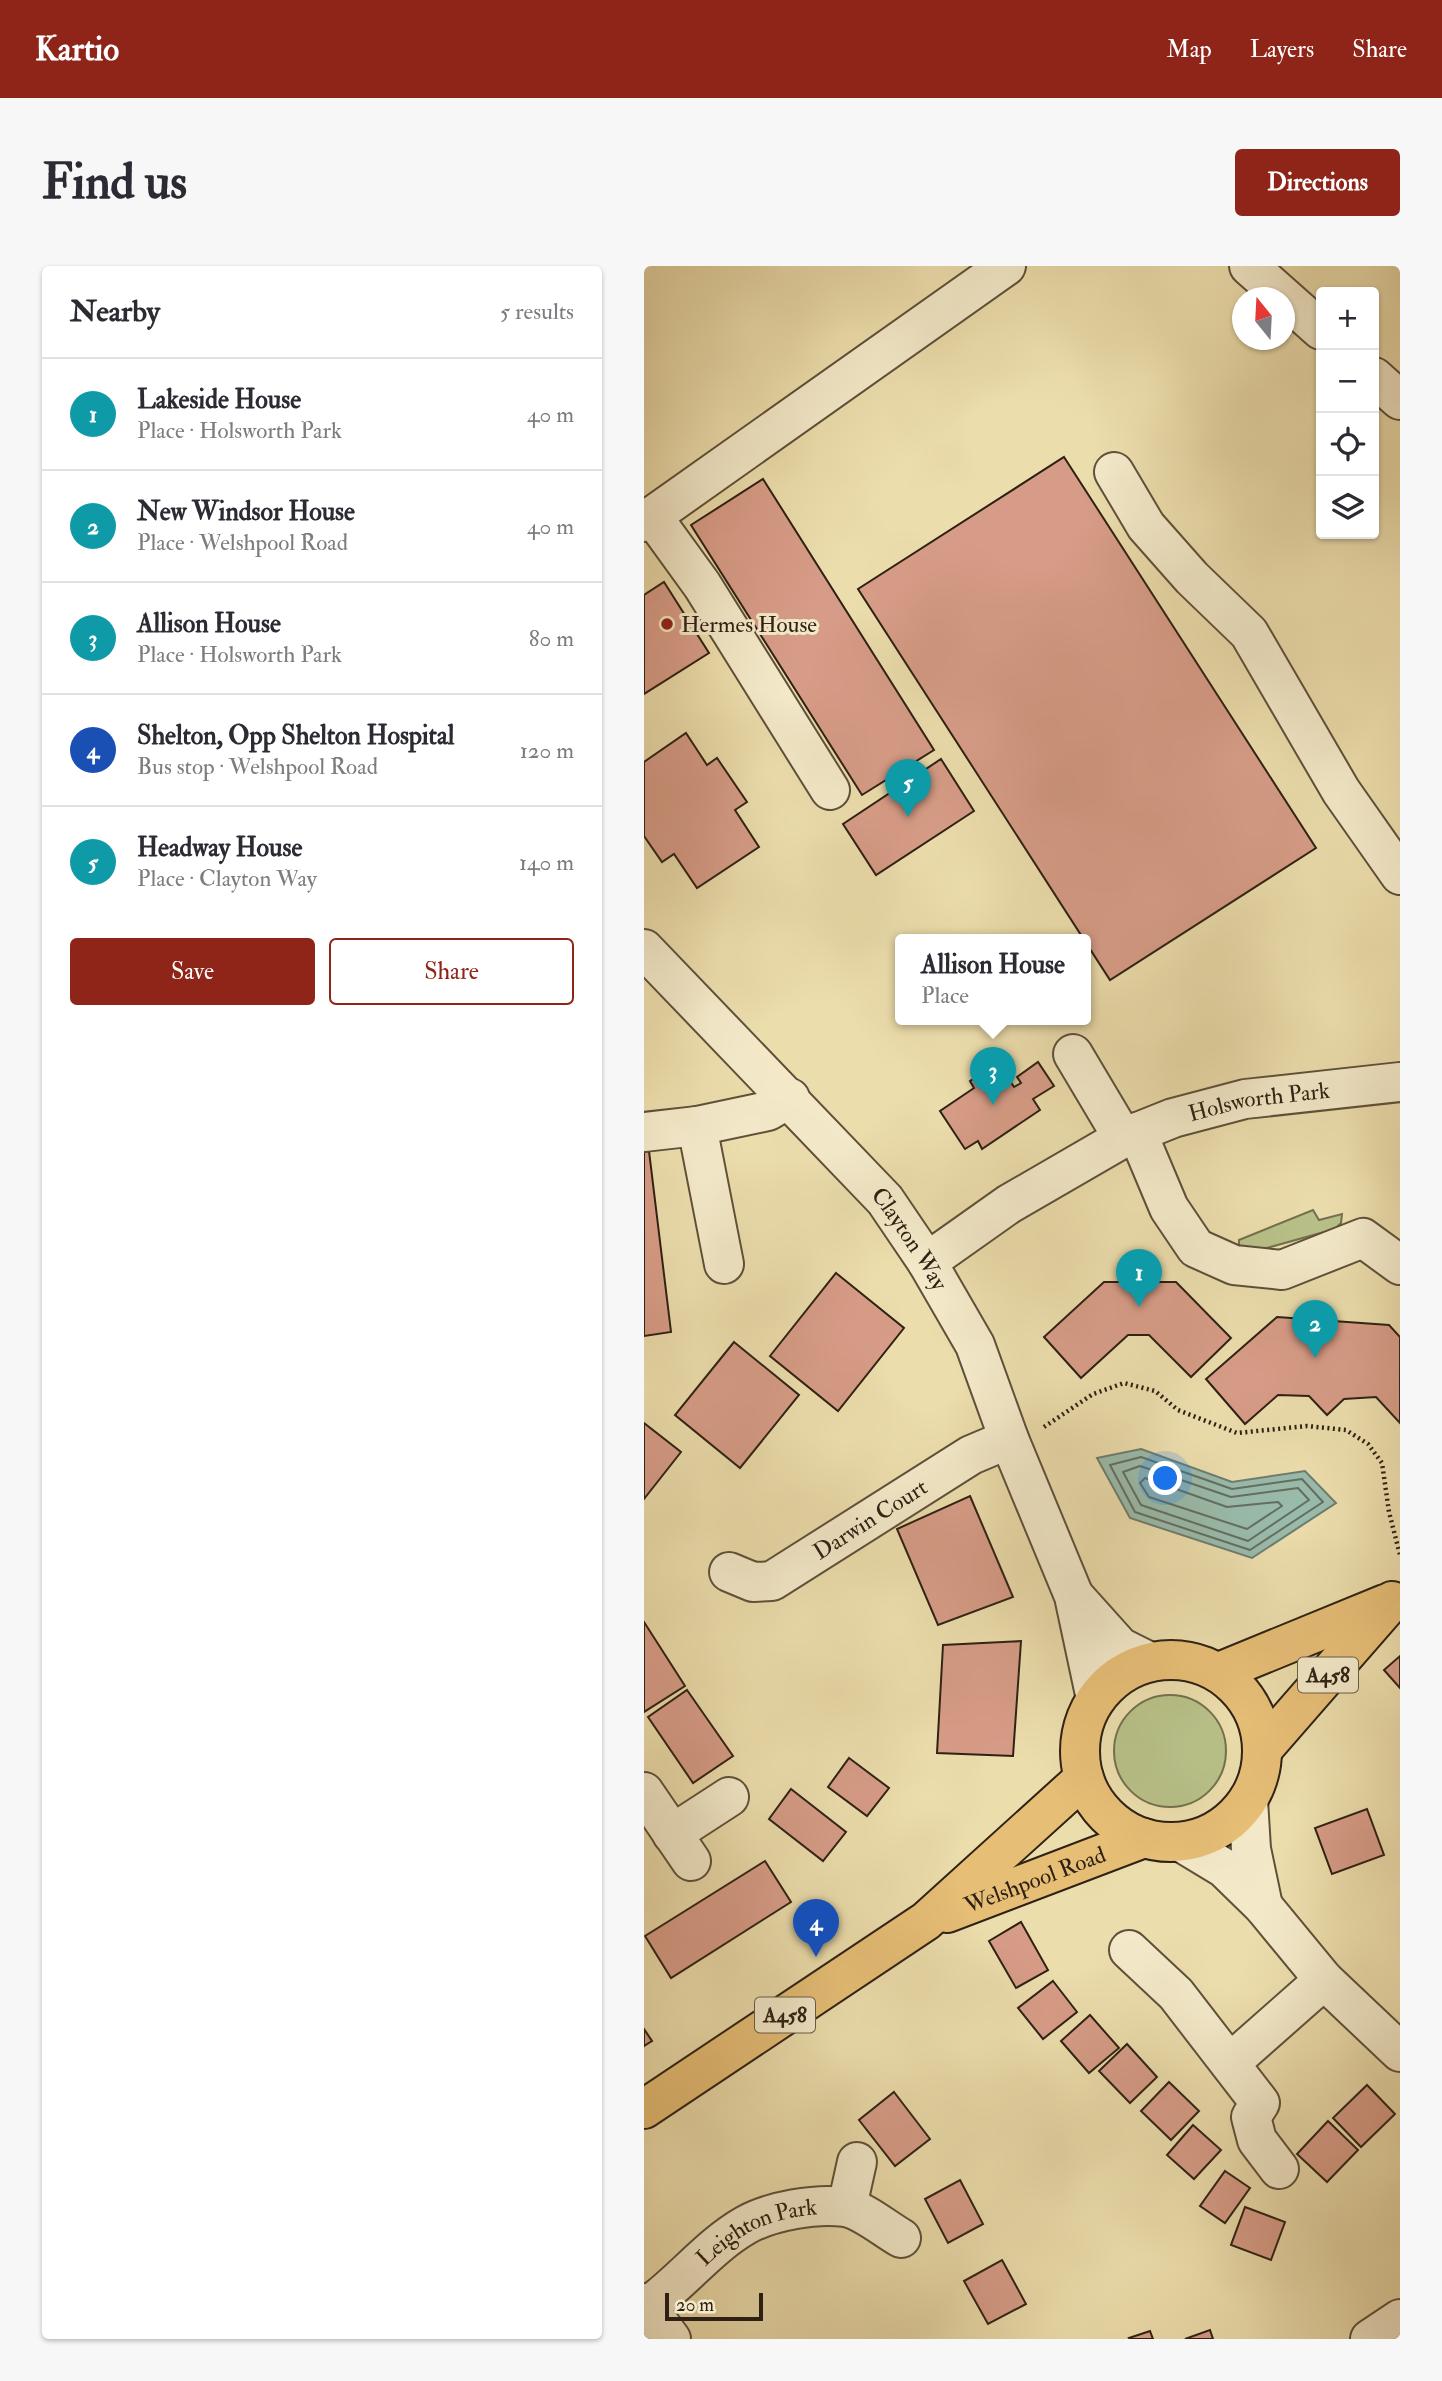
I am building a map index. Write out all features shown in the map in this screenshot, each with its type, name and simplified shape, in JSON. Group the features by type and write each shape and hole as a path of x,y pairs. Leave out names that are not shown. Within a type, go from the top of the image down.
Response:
{"main road":[{"name":"Welshpool Road","path":"1219,1672 1396,1599"},
{"name":"Welshpool Road","path":"1263,1749 1396,1599"},
{"name":"Welshpool Road","path":"926,1921 1162,1840 1206,1836 1228,1823 1248,1800 1261,1772 1263,1749 1257,1717 1243,1693 1219,1672 1187,1660 1150,1662 1118,1676 1096,1699 1082,1731 1080,1755 1084,1778 1105,1815 1118,1825 1162,1840"},
{"name":"Welshpool Road","path":"644,2109 926,1921 1084,1778"}],"street":[{"path":"830,790 702,585 648,519 1006,266"},
{"path":"1249,266 1316,326"},
{"path":"1379,381 1400,400"},
{"path":"1114,472 1146,526 1192,578 1249,634 1341,791 1400,875"},
{"name":"Clayton Way","path":"644,949 723,1034 790,1098 885,1200 927,1262 975,1345 1009,1439 1074,1596 1096,1699"},
{"path":"1073,1054 1130,1135 1155,1215 1196,1248 1234,1265 1282,1270 1363,1238 1400,1265"},
{"name":"Holsworth Park","path":"927,1262 1009,1204 1130,1135 1173,1118 1245,1098 1400,1082"},
{"path":"644,1132 697,1126 768,1111 790,1098"},
{"path":"697,1126 724,1264"},
{"name":"Darwin Court","path":"729,1572 774,1589 971,1455 1009,1439"},
{"name":"Clayton Way","path":"1074,1596 1120,1647 1150,1662"},
{"path":"644,1792 682,1847 729,1797"},
{"path":"1248,1800 1251,1849 1263,1906"},
{"path":"1162,1840 1224,1868 1263,1906 1324,1980 1400,2052"},
{"path":"1129,1950 1176,1994 1259,2103 1251,2117 1257,2140 1279,2169"},
{"path":"1230,2063 1324,1980"},
{"name":"Leighton Park","path":"847,2207 857,2162"},
{"name":"Leighton Park","path":"671,2339 645,2305 672,2290 746,2225 817,2207 847,2207 901,2238"},
{"path":"1370,2339 1400,2319"}],"path":[{"path":"1044,1427 1093,1394 1124,1383 1155,1391 1178,1410 1237,1433 1307,1426 1346,1430 1368,1444 1382,1463 1389,1512 1400,1555"}],"green space":[{"path":"1313,1210 1319,1220 1342,1214 1341,1223 1335,1229 1249,1253 1239,1249 1239,1240"},
{"path":"1170,1695 1191,1699 1210,1711 1222,1730 1226,1751 1222,1772 1210,1791 1191,1803 1170,1807 1149,1803 1130,1791 1118,1772 1114,1751 1118,1730 1130,1711 1149,1699"}],"water":[{"path":"1141,1449 1232,1482 1305,1471 1336,1503 1252,1558 1130,1518 1097,1458"}],"building":[{"path":"1064,457 1316,848 1110,980 1091,951 1091,934 1080,934 858,589"},
{"path":"763,479 934,750 862,795 691,525"},
{"name":"Hermes House","path":"664,582 709,653 644,694 644,595"},
{"path":"686,733 707,765 717,758 747,802 735,810 759,847 697,888 674,854 662,862 644,836 644,762"},
{"path":"941,759 974,811 876,875 843,824"},
{"path":"998,1062 1014,1087 1021,1083 1017,1077 1038,1062 1054,1086 1033,1099 1040,1110 982,1149 978,1141 965,1149 940,1111 974,1088 970,1081"},
{"path":"649,1151 671,1332 644,1336 644,1152"},
{"path":"836,1273 904,1328 838,1411 770,1356"},
{"path":"1104,1282 1176,1282 1231,1338 1191,1377 1149,1335 1128,1335 1081,1378 1044,1337"},
{"path":"1277,1317 1389,1325 1400,1337 1400,1423 1376,1397 1344,1399 1327,1415 1309,1396 1278,1395 1245,1424 1206,1379"},
{"path":"734,1342 799,1395 740,1468 675,1415"},
{"path":"644,1423 681,1452 644,1499"},
{"path":"970,1496 1013,1597 938,1625 897,1529"},
{"path":"644,1622 685,1686 644,1712"},
{"path":"1021,1641 1013,1756 937,1753 943,1645"},
{"path":"1400,1656 1400,1688 1384,1670"},
{"path":"687,1690 733,1756 693,1783 648,1717"},
{"path":"849,1758 889,1788 867,1816 828,1787"},
{"path":"791,1789 846,1832 823,1861 769,1819"},
{"path":"1367,1809 1384,1855 1332,1874 1315,1828"},
{"path":"765,1861 791,1902 671,1978 645,1936"},
{"path":"1021,1922 1048,1970 1016,1988 989,1941"},
{"path":"1053,1981 1077,2012 1043,2039 1018,2008"},
{"path":"1090,2015 1119,2048 1089,2073 1061,2041"},
{"path":"644,2029 652,2041 644,2046"},
{"path":"1127,2044 1157,2077 1130,2103 1099,2071"},
{"path":"1169,2082 1199,2111 1171,2140 1141,2111"},
{"path":"1367,2085 1395,2114 1361,2147 1333,2118"},
{"path":"894,2092 930,2139 895,2166 859,2120"},
{"path":"1328,2121 1358,2150 1327,2182 1297,2154"},
{"path":"1193,2125 1221,2150 1194,2179 1167,2155"},
{"path":"1225,2171 1250,2188 1225,2223 1200,2206"},
{"path":"960,2180 983,2224 948,2243 925,2199"},
{"path":"1245,2207 1285,2222 1271,2260 1231,2245"},
{"path":"1002,2260 1026,2304 988,2324 964,2281"},
{"path":"1210,2330 1213,2339 1185,2339"},
{"path":"1150,2331 1153,2339 1129,2338"}],"place":[{"name":"Hermes House","path":"667,624"},
{"name":"Headway House","path":"908,817"},
{"name":"Allison House","path":"993,1105"},
{"name":"Lakeside House","path":"1139,1307"},
{"name":"New Windsor House","path":"1315,1358"},
{"name":"Shelton, Opp Shelton Hospital","path":"816,1957"}]}
